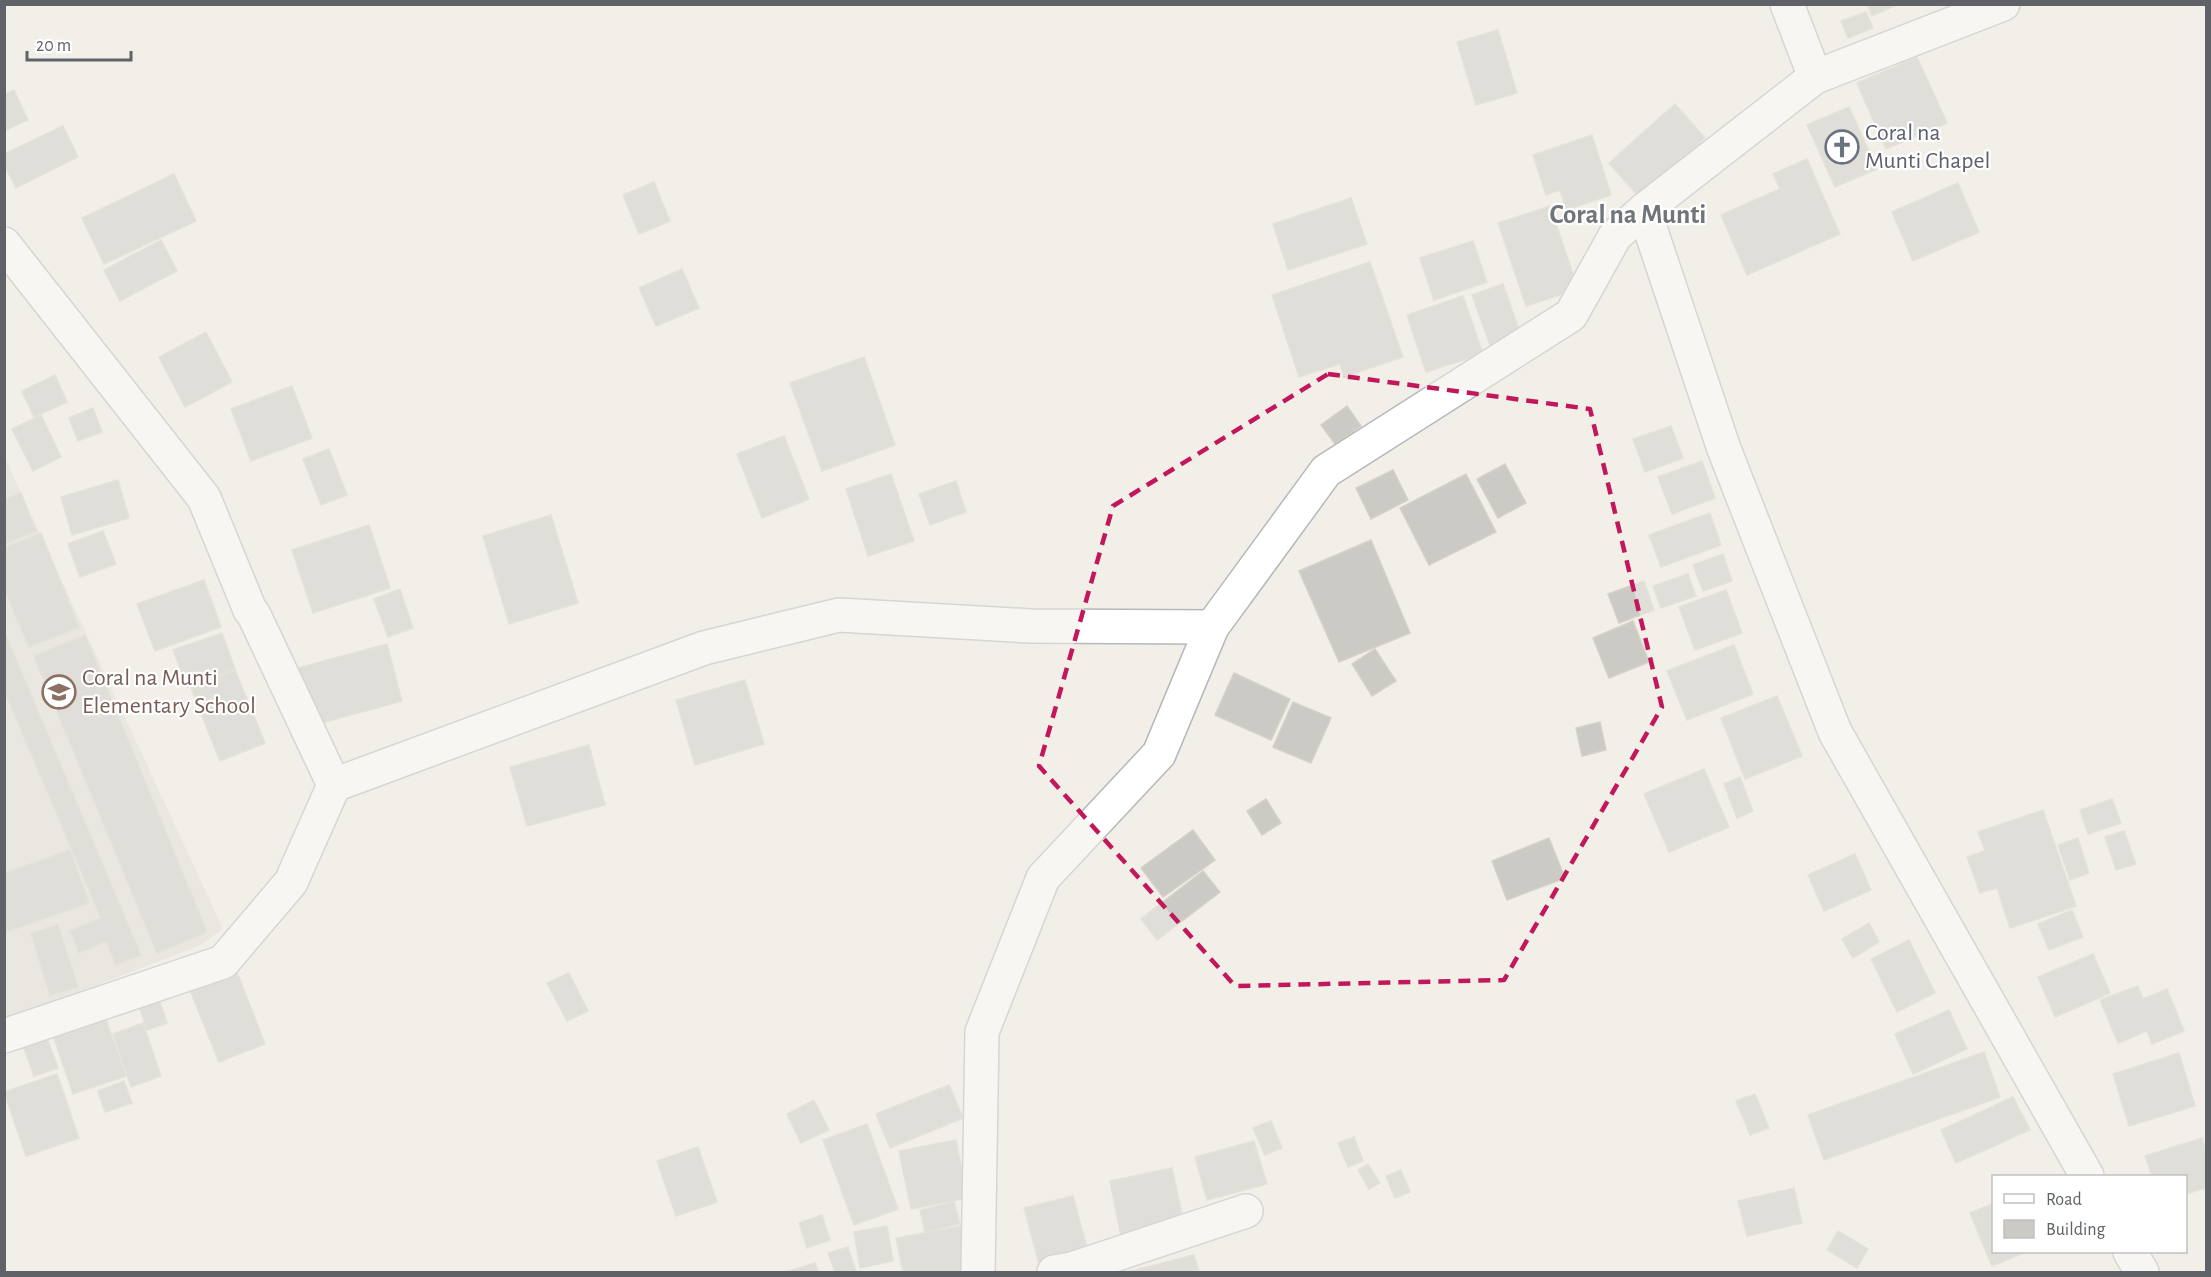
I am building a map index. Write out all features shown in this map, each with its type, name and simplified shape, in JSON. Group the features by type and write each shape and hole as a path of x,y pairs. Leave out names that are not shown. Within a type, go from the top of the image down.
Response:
{"street":[{"path":"1787,4 1815,76"},
{"path":"978,1272 982,1032 1043,878 1158,754 1212,627 1326,471 1570,315 1615,236 1644,210 1815,76 2003,4"},
{"path":"1644,210 1724,449 1835,732 2086,1175"},
{"path":"4,244 204,498 250,610 334,785"},
{"path":"4,1036 224,962 291,882 334,785 704,648 839,615 1031,626 1212,627"},
{"path":"1054,1272 1072,1269 1246,1210"},
{"path":"2131,1253 2142,1272"}],"highlighted area":[{"path":"1328,374 1590,409 1662,707 1504,980 1235,986 1039,766 1113,506"}],"shaded area":[{"name":"Coral na Munti Elementary School","path":"4,456 223,929 199,946 5,1020"}],"building":[{"path":"1867,4 1899,4 1872,16"},
{"path":"1866,12 1873,28 1848,38 1841,21"},
{"path":"1498,30 1517,93 1476,105 1457,42"},
{"path":"1917,57 1947,123 1886,149 1857,83"},
{"path":"14,90 28,120 4,131 4,95"},
{"path":"1675,104 1705,138 1639,197 1609,163"},
{"name":"Coral na Munti Chapel","path":"1849,107 1877,169 1835,187 1807,125"},
{"path":"63,126 78,157 16,188 4,164 4,154"},
{"path":"1592,135 1611,195 1566,210 1560,190 1546,195 1533,155"},
{"path":"1807,159 1840,234 1747,275 1721,215 1780,189 1773,174"},
{"path":"174,174 196,221 104,264 82,218"},
{"path":"654,182 670,221 639,234 623,195"},
{"path":"1958,183 1979,232 1913,261 1892,212"},
{"path":"1351,198 1367,244 1288,270 1273,224"},
{"path":"1550,206 1578,289 1526,306 1498,223"},
{"path":"161,240 177,271 120,301 104,270"},
{"path":"1473,241 1487,282 1434,300 1420,258"},
{"path":"1370,262 1403,357 1344,377 1340,364 1299,377 1272,295"},
{"path":"682,269 699,308 656,326 639,288"},
{"path":"1503,284 1521,335 1490,345 1472,295"},
{"path":"1463,296 1483,354 1426,372 1407,315"},
{"path":"206,332 232,382 185,407 159,357"},
{"path":"864,357 895,445 822,471 790,383"},
{"path":"55,375 67,402 34,417 22,391"},
{"path":"292,386 312,438 251,461 231,409"},
{"path":"1347,406 1361,426 1335,444 1321,425"},
{"path":"93,408 102,432 78,441 69,418"},
{"path":"41,415 61,457 33,471 12,429"},
{"path":"1671,426 1683,458 1645,472 1633,439"},
{"path":"784,436 809,499 762,518 737,454"},
{"path":"329,449 347,495 321,505 303,459"},
{"path":"1702,461 1715,498 1672,514 1658,477"},
{"path":"1505,464 1526,503 1498,518 1477,479"},
{"path":"1393,470 1408,500 1371,519 1356,488"},
{"path":"891,474 914,541 868,556 846,489"},
{"path":"1466,474 1496,532 1429,565 1400,508"},
{"path":"118,480 129,518 72,535 61,497"},
{"path":"956,481 966,512 930,525 919,494"},
{"path":"21,493 36,531 4,544 4,500"},
{"path":"1710,513 1721,545 1661,567 1649,535"},
{"path":"551,515 578,603 509,624 483,536"},
{"path":"369,525 390,588 313,613 292,550"},
{"path":"103,531 116,564 80,577 68,544"},
{"path":"41,533 79,627 29,647 4,588 4,548"},
{"path":"1371,540 1410,633 1339,662 1299,571"},
{"path":"1723,554 1732,581 1703,591 1693,565"},
{"path":"1688,574 1696,596 1661,608 1653,586"},
{"path":"204,580 221,627 155,651 137,604"},
{"path":"1644,581 1654,610 1619,623 1608,594"},
{"path":"400,589 413,628 388,637 374,599"},
{"path":"1726,590 1742,633 1695,650 1679,607"},
{"path":"1633,621 1649,662 1609,678 1593,638"},
{"path":"4,631 141,955 116,965 106,941 79,953 70,931 101,918 4,690"},
{"path":"222,633 235,669 187,687 173,650"},
{"name":"Coral na Munti Elementary School","path":"85,635 207,932 157,953 34,656"},
{"path":"387,644 402,701 314,725 298,668"},
{"path":"1734,645 1753,694 1687,720 1667,671"},
{"path":"1375,649 1396,681 1372,696 1352,664"},
{"path":"235,670 265,743 220,761 191,688"},
{"path":"1234,673 1290,699 1271,740 1215,715"},
{"path":"745,680 764,744 695,765 676,700"},
{"path":"1777,696 1802,756 1745,779 1721,718"},
{"path":"1293,702 1331,718 1311,763 1273,747"},
{"path":"1600,722 1606,750 1582,756 1576,728"},
{"path":"589,745 605,805 527,826 510,767"},
{"path":"1704,769 1729,827 1669,852 1644,794"},
{"path":"1740,777 1753,811 1737,818 1724,784"},
{"path":"1266,799 1281,823 1262,835 1247,811"},
{"path":"2112,799 2121,823 2088,834 2080,810"},
{"path":"2043,810 2076,906 2010,928 1997,888 1980,893 1967,857 1985,851 1978,832"},
{"path":"1193,830 1215,860 1163,897 1141,868"},
{"path":"2124,831 2136,864 2116,870 2105,837"},
{"path":"1549,838 1565,878 1507,900 1492,861"},
{"path":"2078,838 2089,873 2070,880 2058,845"},
{"path":"70,850 89,903 4,933 4,873"},
{"path":"1855,854 1871,890 1824,911 1808,875"},
{"path":"1203,871 1220,892 1157,940 1141,919"},
{"path":"2072,910 2083,937 2049,950 2038,924"},
{"path":"1869,923 1879,942 1853,958 1842,939"},
{"path":"58,925 78,987 50,995 31,933"},
{"path":"1909,940 1935,993 1897,1012 1871,959"},
{"path":"2093,954 2110,993 2055,1017 2038,977"},
{"path":"237,972 265,1044 219,1062 190,990"},
{"path":"569,973 588,1011 567,1021 547,983"},
{"path":"2138,986 2143,999 2167,989 2184,1031 2152,1044 2147,1031 2118,1043 2100,1000"},
{"path":"159,999 167,1023 147,1030 139,1006"},
{"path":"1949,1010 1967,1049 1913,1074 1895,1034"},
{"path":"104,1014 126,1076 73,1094 52,1032"},
{"path":"143,1023 161,1076 131,1087 113,1034"},
{"path":"47,1038 58,1068 34,1076 23,1046"},
{"path":"1984,1052 2000,1097 1824,1160 1808,1115"},
{"path":"2179,1053 2195,1106 2129,1126 2113,1074"},
{"path":"57,1074 79,1138 26,1156 4,1092"},
{"path":"124,1081 132,1103 105,1112 98,1091"},
{"path":"949,1085 963,1118 890,1148 876,1114"},
{"path":"1755,1094 1769,1128 1750,1135 1736,1101"},
{"path":"2013,1097 2030,1130 1956,1163 1941,1130"},
{"path":"814,1100 829,1130 801,1143 787,1114"},
{"path":"1271,1121 1282,1148 1265,1155 1253,1128"},
{"path":"867,1124 898,1209 854,1225 823,1140"},
{"path":"1354,1137 1363,1161 1348,1167 1338,1143"},
{"path":"2202,1138 2206,1152 2206,1188 2187,1194 2187,1175 2152,1175 2145,1156"},
{"path":"956,1140 967,1198 911,1209 899,1151"},
{"path":"1254,1141 1267,1184 1207,1200 1195,1157"},
{"path":"698,1147 717,1202 676,1216 657,1161"},
{"path":"1368,1164 1380,1183 1369,1189 1358,1170"},
{"path":"1172,1168 1184,1223 1121,1236 1110,1181"},
{"path":"1401,1170 1410,1192 1395,1198 1386,1176"},
{"path":"1794,1188 1802,1223 1747,1236 1738,1201"},
{"path":"1073,1196 1089,1255 1040,1268 1024,1208"},
{"path":"954,1202 960,1224 925,1232 920,1210"},
{"path":"1992,1204 1992,1253 2024,1253 1992,1266 1970,1213"},
{"path":"822,1215 830,1240 807,1248 799,1223"},
{"path":"887,1226 893,1261 860,1268 854,1232"},
{"path":"961,1226 970,1272 903,1272 896,1238"},
{"path":"1838,1231 1868,1249 1857,1268 1827,1250"},
{"path":"848,1247 856,1272 835,1272 828,1253"},
{"path":"1194,1255 1199,1272 1127,1272"},
{"path":"815,1263 818,1272 786,1272"}],"place":[{"name":"Coral na Munti Chapel","path":"1842,147"},
{"name":"Coral na Munti Elementary School","path":"59,692"}],"district":[{"name":"Coral na Munti","path":"1628,214"}]}
